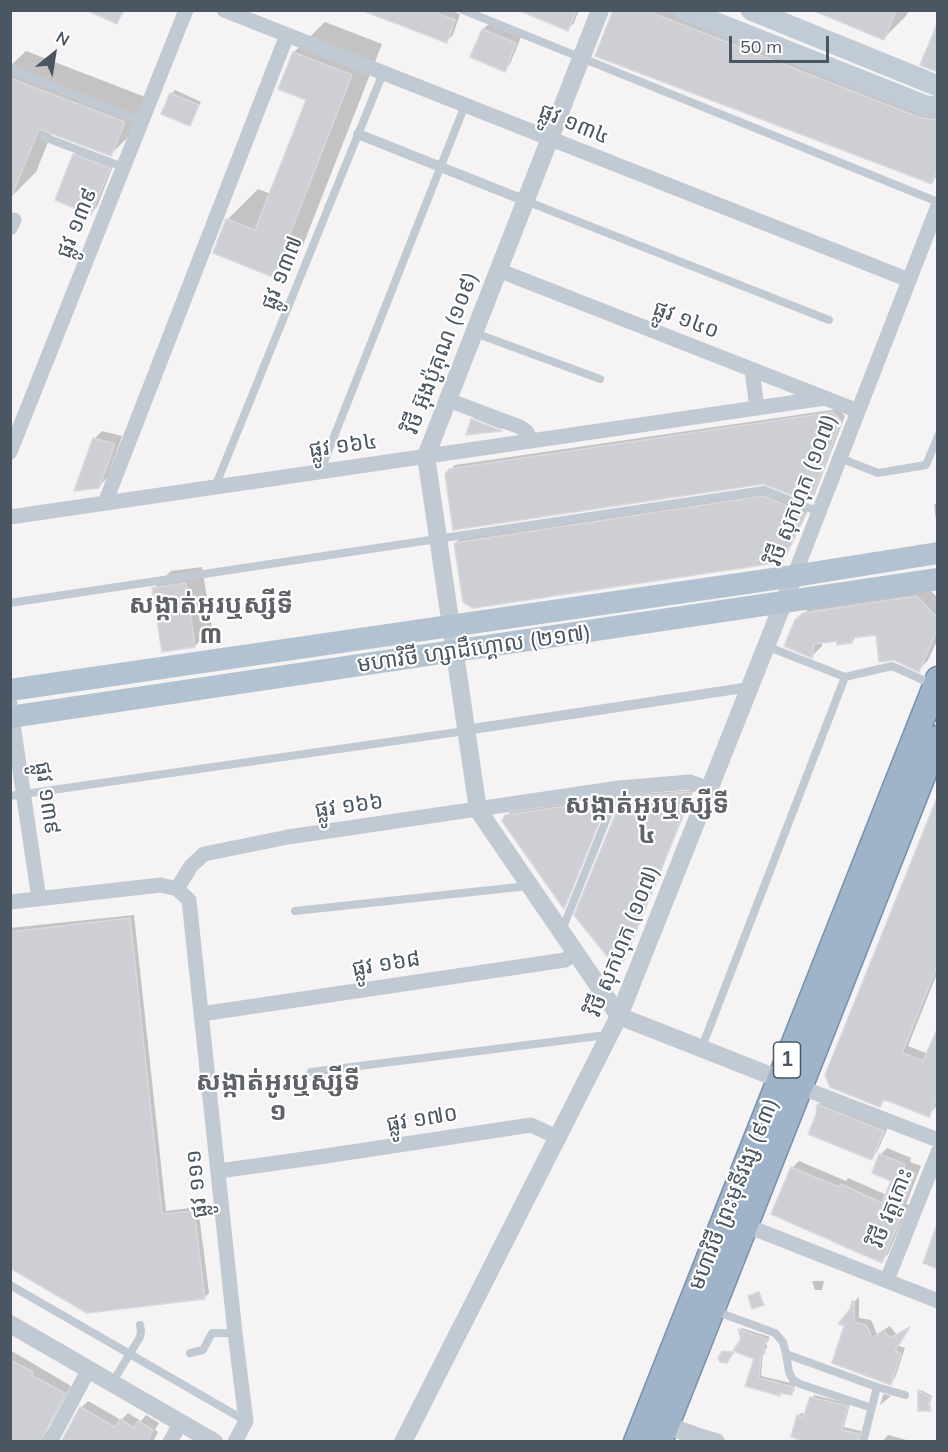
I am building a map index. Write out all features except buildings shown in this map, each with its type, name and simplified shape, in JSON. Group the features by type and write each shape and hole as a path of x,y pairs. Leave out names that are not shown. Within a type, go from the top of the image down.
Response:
{"highway":[{"name":"មហាវិថី ព្រះមុនីវង្ស (៩៣)","path":"663,1433 745,1225 789,1083 937,683"},
{"name":"មហាវិថី ព្រះមុនីវង្ស (៩៣)","path":"636,1442 789,1083 931,776 938,738"}],"main road":[{"path":"684,10 926,106 938,107"},
{"path":"751,10 938,86"},
{"name":"មហាវិថី ហ្សាដឹហ្គោល (២១៧)","path":"10,690 938,553"},
{"name":"មហាវិថី ហ្សាដឹហ្គោល (២១៧)","path":"11,713 455,652 938,579"}],"street":[{"name":"ផ្លូវ ១៣៩","path":"10,452 186,10"},
{"name":"ផ្លូវ ១៣៤","path":"224,10 909,280"},
{"name":"វិថី អ៊ុងប៉ូគុណ (១០៩)","path":"600,10 426,456 478,810 620,1016"},
{"path":"105,503 287,35"},
{"path":"358,134 526,201"},
{"name":"វិថី សុកហុក (១០៧)","path":"403,1442 620,1016 938,204"},
{"name":"ផ្លូវ ១៤០","path":"498,270 858,411"},
{"path":"752,370 757,408"},
{"name":"ផ្លូវ ១៦៤","path":"10,517 825,398"},
{"path":"448,400 520,427 527,432 530,441"},
{"path":"466,730 750,687"},
{"name":"ផ្លូវ ១៣៩","path":"11,713 17,795 39,899"},
{"name":"ផ្លូវ ១៦៦","path":"177,889 191,866 204,854 288,837 619,788 690,782 710,789"},
{"path":"10,902 161,885 177,889"},
{"name":"ផ្លូវ ១១១","path":"177,889 189,900 246,1421"},
{"name":"ផ្លូវ ១៦៨","path":"201,1014 565,960 576,953"},
{"path":"620,1016 938,1140"},
{"name":"ផ្លូវ ១៧០","path":"219,1171 531,1125 559,1138"},
{"name":"វិថី វត្តកោះ","path":"887,1280 937,1156"},
{"path":"745,1225 938,1301"},
{"path":"10,1324 214,1442"},
{"path":"50,1442 89,1369"},
{"path":"235,1442 246,1421"},
{"path":"170,1442 181,1422"},
{"path":"663,1433 696,1436 716,1442"}],"lane":[{"path":"463,10 938,204"},
{"path":"10,69 142,122"},
{"name":"ផ្លូវ ១៣៧","path":"215,487 382,73"},
{"path":"320,472 465,105"},
{"path":"44,137 123,167"},
{"path":"526,201 829,320"},
{"path":"474,333 600,379"},
{"path":"840,458 878,473 926,465 938,436"},
{"path":"10,603 764,490 819,512"},
{"path":"766,646 845,677 892,666 937,683"},
{"path":"701,1048 845,677"},
{"path":"17,795 466,730"},
{"path":"561,931 619,788"},
{"path":"295,911 530,885"},
{"path":"311,1072 610,1035"},
{"path":"10,1285 246,1421"},
{"path":"712,1310 775,1333 783,1342 789,1372 793,1380 872,1408"},
{"path":"112,1383 140,1337 140,1325"},
{"path":"190,1353 203,1350 212,1333 235,1333"},
{"path":"786,1354 905,1395"},
{"path":"863,1442 877,1387"}],"district":[{"name":"សង្កាត់អូរឬស្សីទី ៣","path":"211,620"},
{"name":"សង្កាត់អូរឬស្សីទី ៤","path":"647,820"},
{"name":"សង្កាត់អូរឬស្សីទី ១","path":"278,1097"}]}
